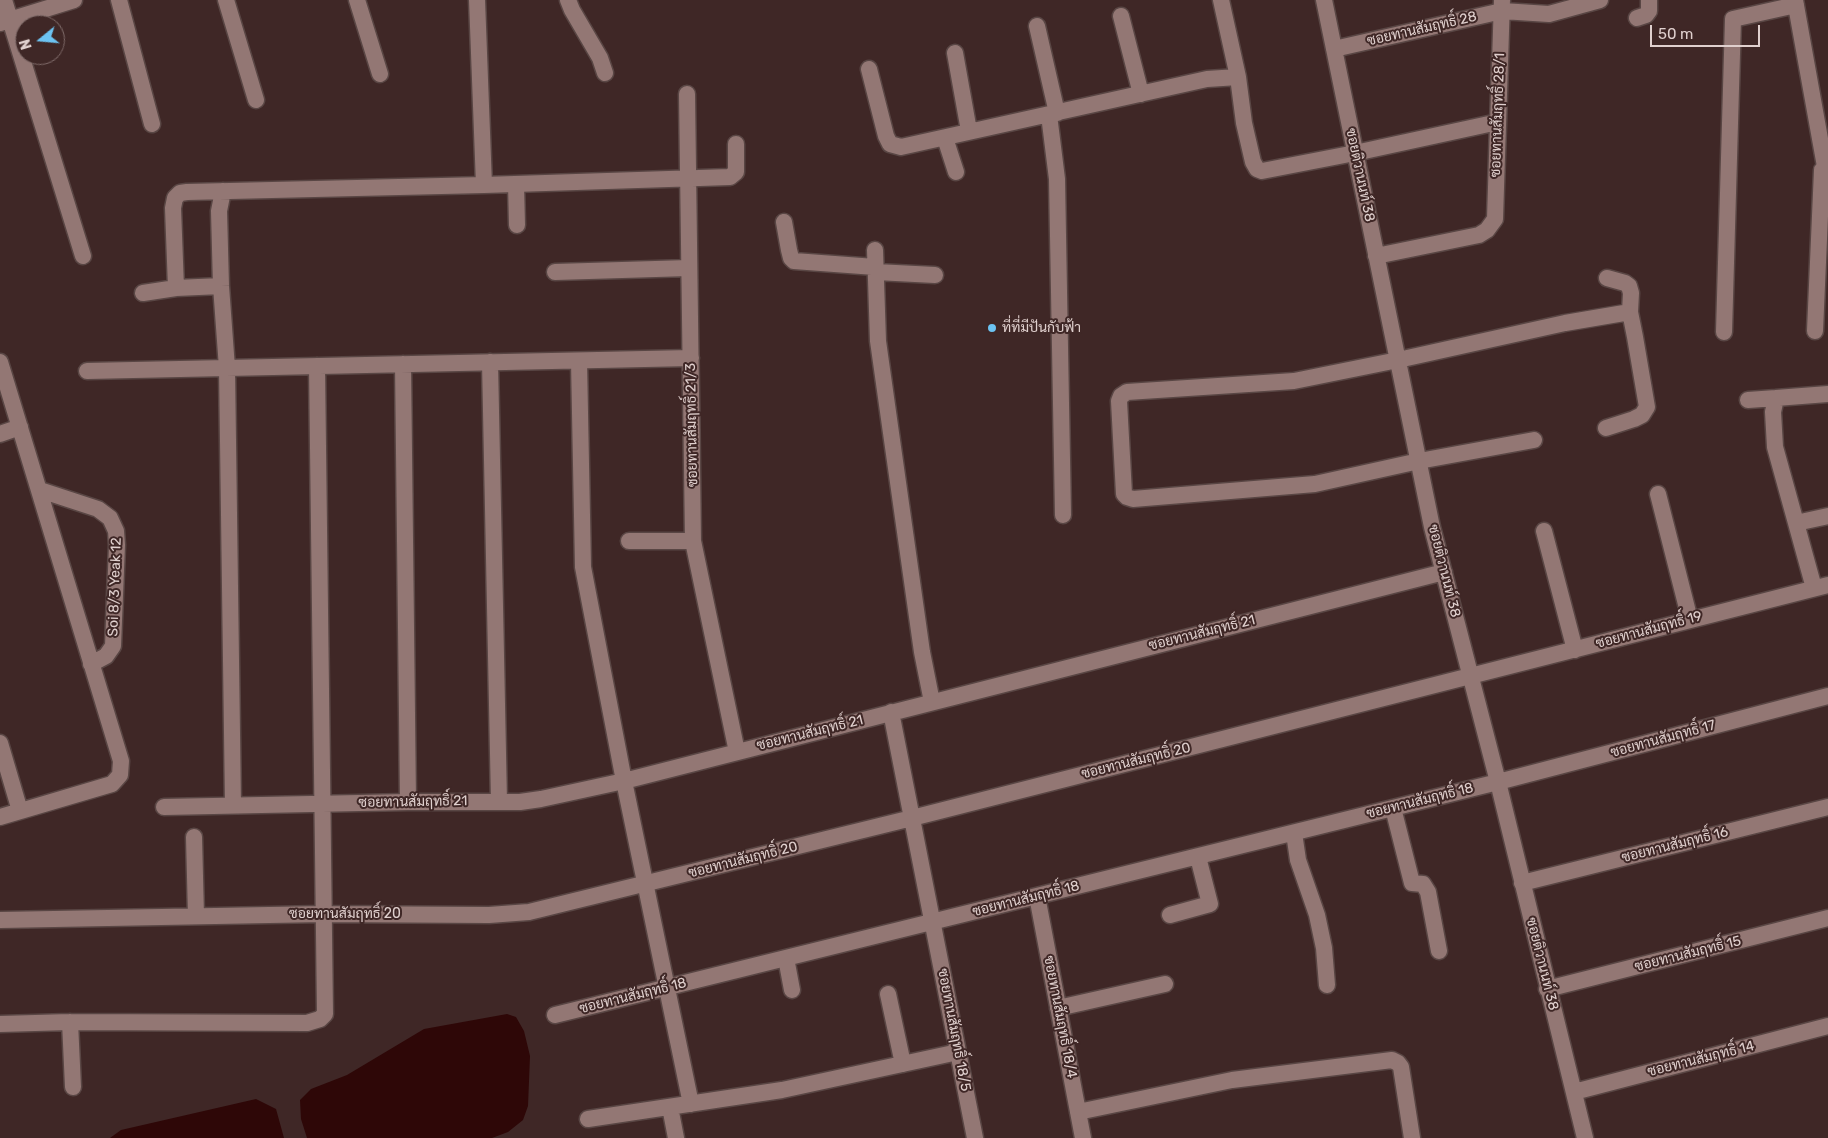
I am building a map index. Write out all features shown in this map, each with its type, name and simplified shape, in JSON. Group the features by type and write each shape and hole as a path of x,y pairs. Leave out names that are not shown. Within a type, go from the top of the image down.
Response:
{"street":[{"path":"4,0 5,21 83,256"},
{"path":"5,21 74,0"},
{"path":"119,0 152,124"},
{"path":"226,0 256,100"},
{"path":"356,0 380,74"},
{"path":"477,0 484,185"},
{"path":"568,0 600,58 605,73"},
{"path":"1221,0 1238,77 1244,123 1251,154 1257,169 1262,171 1355,153 1498,122"},
{"name":"ซอยติวานนท์ 38","path":"1324,0 1432,527 1498,782 1547,989 1585,1138"},
{"name":"ซอยทานสัมฤทธิ์ 28","path":"1334,49 1502,6 1549,14 1600,0"},
{"path":"1637,18 1646,15 1649,11 1649,0"},
{"path":"1724,332 1733,19 1796,2 1828,183"},
{"name":"ซอยทานสัมฤทธิ์ 28/1","path":"1376,256 1479,235 1487,230 1494,219 1502,6"},
{"path":"1121,16 1142,94"},
{"path":"1037,26 1053,114 1063,515"},
{"path":"955,53 969,131"},
{"path":"869,69 890,144 901,147 1208,79 1238,77"},
{"name":"ซอยทานสัมฤทธิ์ 21/3","path":"687,94 694,541 737,752"},
{"path":"946,138 956,172"},
{"path":"176,288 173,208 175,198 180,193 730,177 734,176 736,172 736,144"},
{"path":"1815,331 1822,308 1823,152"},
{"path":"516,184 517,225"},
{"path":"222,191 219,211 221,286 227,368 233,806"},
{"path":"784,222 788,250 794,261 935,275"},
{"path":"875,250 878,341 922,652 932,702"},
{"path":"555,272 689,268"},
{"path":"1606,428 1642,415 1647,407 1636,337 1630,312 1631,292 1629,286 1625,283 1608,278"},
{"path":"143,294 176,288 221,286"},
{"path":"1534,440 1418,461 1315,484 1133,499 1127,498 1124,494 1119,401 1121,396 1127,392 1294,381 1565,323 1630,312"},
{"path":"87,371 691,358"},
{"path":"579,361 583,567 624,781 691,1104"},
{"path":"0,362 122,761 120,775 112,784 0,817"},
{"path":"490,362 499,802"},
{"path":"403,364 408,802"},
{"path":"0,1024 70,1022 306,1023 314,1022 325,1014 322,914 317,366"},
{"path":"1748,400 1828,394"},
{"path":"1776,398 1773,412 1775,448 1796,523 1821,586"},
{"path":"0,434 20,427"},
{"name":"Soi 8/3 Yeak 12","path":"40,490 98,509 110,518 116,531 113,646 106,656 91,664"},
{"path":"1658,494 1690,620"},
{"path":"1796,523 1828,516"},
{"path":"1544,531 1575,650"},
{"path":"629,541 694,541"},
{"name":"ซอยทานสัมฤทธิ์ 21","path":"164,807 408,802 520,802 541,799 624,781 1444,572"},
{"name":"ซอยทานสัมฤทธิ์ 19","path":"1470,676 1821,586"},
{"name":"ซอยทานสัมฤทธิ์ 20","path":"0,920 322,914 488,915 529,912 645,885 1470,676"},
{"name":"ซอยทานสัมฤทธิ์ 17","path":"1498,782 1828,696"},
{"name":"ซอยทานสัมฤทธิ์ 18/5","path":"891,712 975,1138"},
{"path":"0,743 20,811"},
{"name":"ซอยทานสัมฤทธิ์ 18","path":"555,1015 1498,782"},
{"name":"ซอยทานสัมฤทธิ์ 16","path":"1522,883 1828,807"},
{"path":"1393,808 1412,883 1423,884 1428,892 1439,951"},
{"path":"1294,833 1298,860 1317,915 1324,948 1327,986"},
{"path":"194,837 196,916"},
{"path":"1170,915 1210,904 1198,857"},
{"name":"ซอยทานสัมฤทธิ์ 18/4","path":"1036,896 1083,1138"},
{"name":"ซอยทานสัมฤทธิ์ 15","path":"1547,989 1828,918"},
{"path":"786,958 792,990"},
{"path":"1058,1008 1165,984"},
{"path":"888,994 903,1064"},
{"path":"70,1022 73,1087"},
{"name":"ซอยทานสัมฤทธิ์ 14","path":"1574,1092 1828,1026"},
{"path":"588,1119 782,1090 958,1052"},
{"path":"1078,1112 1232,1080 1392,1060 1398,1062 1401,1067 1412,1138"},
{"path":"670,1107 676,1138"}],"shaded area":[{"path":"507,1014 516,1017 524,1031 530,1056 528,1106 523,1120 508,1132 492,1138 307,1138 301,1119 300,1100 311,1089 347,1075 424,1029"},
{"path":"256,1099 276,1109 284,1138 110,1138 121,1130"}],"place":[{"name":"ที่ที่มีปันกับฟ้า","path":"992,328"}]}
